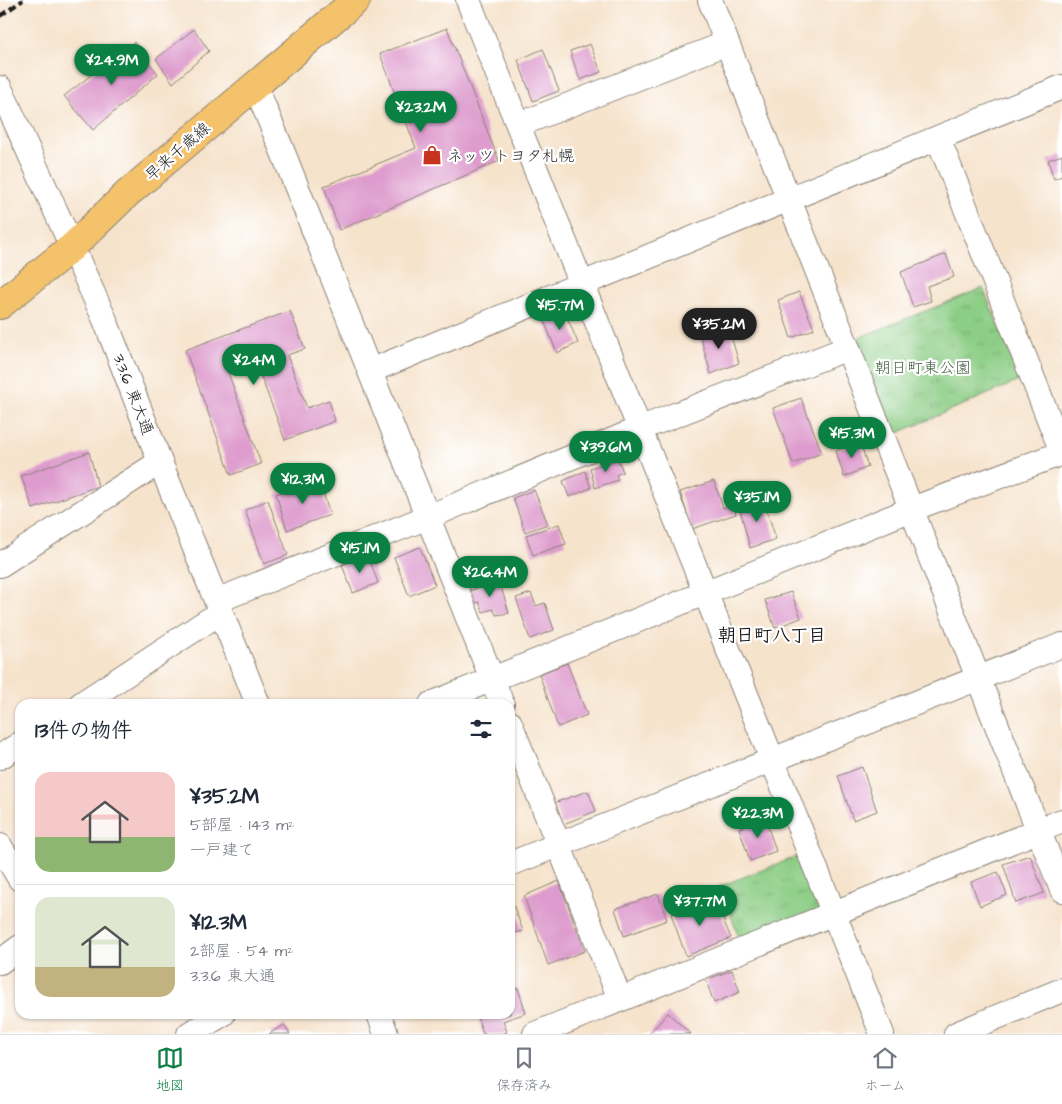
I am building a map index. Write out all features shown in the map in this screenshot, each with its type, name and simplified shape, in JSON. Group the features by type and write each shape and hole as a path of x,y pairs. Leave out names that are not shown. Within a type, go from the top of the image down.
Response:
{"main road":[{"name":"早来千歳線","path":"0,305 72,247 127,194 356,0"}],"street":[{"path":"468,0 882,1034"},
{"path":"710,0 1062,890"},
{"path":"518,125 727,43"},
{"path":"254,85 282,150 500,699"},
{"path":"370,371 1062,87"},
{"name":"3.3.6 東大通","path":"0,88 105,320 256,699"},
{"path":"444,699 704,592 912,509 1062,452 938,138"},
{"path":"88,699 219,606 639,429 848,348"},
{"path":"0,565 160,462"},
{"path":"515,862 1062,645"},
{"path":"515,736 620,999"},
{"path":"0,757 15,747"},
{"path":"535,1034 579,1026 620,999 1062,821"},
{"path":"0,846 15,871"},
{"path":"0,962 15,951"},
{"path":"956,1034 1062,990"},
{"path":"189,1034 214,1019"},
{"path":"380,1019 386,1034"}],"green space":[{"name":"朝日町東公園","path":"983,288 1021,380 893,435 855,339"},
{"path":"796,857 819,912 741,943 720,886"}],"building":[{"path":"447,28 499,161 339,230 324,186 416,148 380,54"},
{"path":"194,29 209,51 173,83 156,59"},
{"path":"134,42 158,74 93,130 64,96"},
{"path":"590,44 601,72 580,80 570,51"},
{"path":"543,49 559,91 533,101 518,60"},
{"path":"1062,155 1062,176 1054,179 1048,160"},
{"path":"946,254 954,277 927,286 931,301 913,307 901,272"},
{"path":"799,292 814,329 791,338 778,300"},
{"path":"564,310 578,343 557,353 543,318"},
{"path":"290,311 305,349 287,355 307,408 329,400 335,421 285,440 252,353 225,364 261,464 231,475 185,350"},
{"path":"728,326 739,363 711,374 700,336"},
{"path":"801,398 822,453 793,464 773,408"},
{"path":"860,442 868,467 844,477 836,451"},
{"path":"89,452 98,486 33,509 21,476"},
{"path":"618,459 623,472 616,475 618,480 595,488 590,468"},
{"path":"585,471 591,488 569,497 563,481"},
{"path":"319,480 330,515 287,530 276,494"},
{"path":"714,481 723,508 733,504 736,514 692,529 680,492"},
{"path":"534,490 548,524 525,532 513,498"},
{"path":"763,498 776,539 750,548 739,506"},
{"path":"268,500 288,555 264,564 245,510"},
{"path":"559,524 566,544 533,555 526,535"},
{"path":"420,547 435,585 409,596 394,557"},
{"path":"368,555 378,583 353,593 342,565"},
{"path":"499,580 509,613 496,615 493,609 483,612 479,602 473,603 469,591"},
{"path":"791,592 801,618 775,628 765,600"},
{"path":"531,593 536,606 545,603 554,630 530,639 516,598"},
{"path":"567,663 587,715 558,727 539,674"},
{"path":"862,767 877,811 853,820 838,776"},
{"path":"588,791 596,811 561,825 554,803"},
{"path":"765,818 776,851 750,861 739,828"},
{"path":"1030,855 1044,893 1016,903 1003,864"},
{"path":"998,872 1007,895 980,906 971,882"},
{"path":"559,881 585,951 548,965 524,896"},
{"path":"658,894 667,920 624,936 615,909"},
{"path":"714,898 731,938 686,956 671,914"},
{"path":"515,909 523,931 515,933"},
{"path":"732,970 740,992 714,1003 706,980"},
{"path":"518,988 526,1013 515,1017 515,989"},
{"path":"668,1013 691,1034 649,1034"},
{"path":"478,1019 509,1019 503,1021 507,1032 483,1034"},
{"path":"284,1025 290,1034 269,1034"}],"railway":[{"path":"0,16 23,0"}],"place":[{"name":"ネッツトヨタ札幌","path":"432,155"}],"district":[{"name":"朝日町八丁目","path":"772,635"}]}
